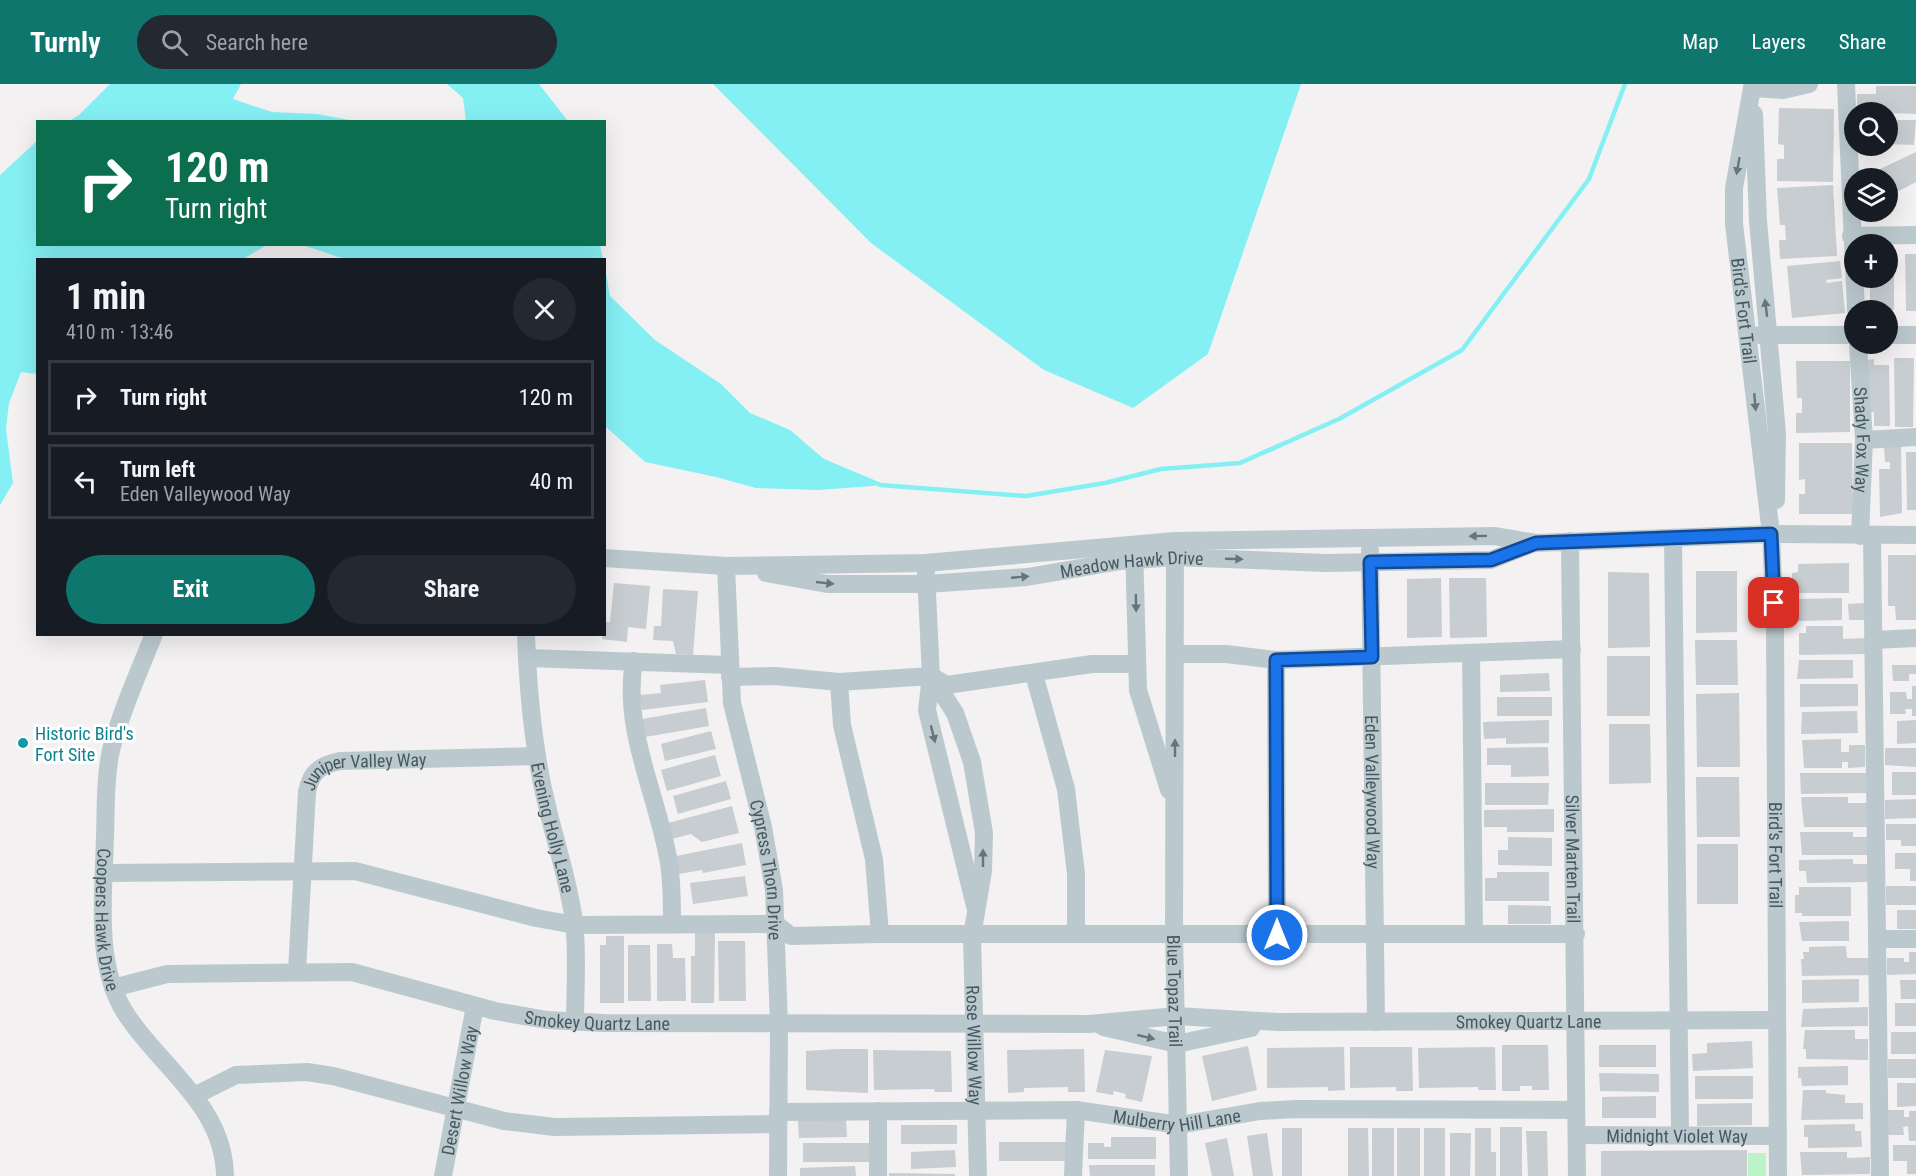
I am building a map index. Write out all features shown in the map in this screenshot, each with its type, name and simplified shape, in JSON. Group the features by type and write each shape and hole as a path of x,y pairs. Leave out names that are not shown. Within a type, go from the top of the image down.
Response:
{"street":[{"path":"1752,86 1783,90 1809,84"},
{"path":"1846,84 1851,234"},
{"name":"Bird's Fort Trail","path":"1752,86 1734,188 1734,224 1771,534 1774,626 1779,1176"},
{"name":"Bird's Fort Trail","path":"1752,86 1758,221 1777,433 1776,505 1771,534"},
{"path":"1898,235 1916,235"},
{"path":"1749,335 1844,335"},
{"path":"1898,335 1916,335"},
{"name":"Shady Fox Way","path":"1859,354 1864,440 1866,536 1873,639 1880,1176"},
{"path":"1864,440 1916,437"},
{"name":"Meadow Hawk Drive","path":"606,558 726,566 926,563 1370,538 1494,536 1536,543 1771,534 1916,535"},
{"name":"Eden Valleywood Way","path":"1370,538 1376,1022"},
{"path":"1672,538 1680,1135"},
{"name":"Silver Marten Trail","path":"1570,541 1577,1176"},
{"name":"Meadow Hawk Drive","path":"1175,549 1370,562 1491,560 1536,543"},
{"name":"Blue Topaz Trail","path":"1175,549 1174,935 1179,1176"},
{"name":"Meadow Hawk Drive","path":"726,566 827,584 926,584 1027,577 1135,552"},
{"name":"Blue Topaz Trail","path":"1135,552 1138,690 1174,806"},
{"path":"926,563 930,676 927,710 978,916"},
{"name":"Cypress Thorn Drive","path":"726,566 730,671 738,735 769,860 776,924 778,1176"},
{"name":"Coopers Hawk Drive","path":"153,636 112,748 107,769 104,873 106,956 113,988 129,1019 194,1096 218,1132 225,1176"},
{"name":"Evening Holly Lane","path":"526,636 529,701 537,756 547,806 564,864 575,925 575,1022"},
{"path":"1873,639 1916,638"},
{"path":"1175,654 1226,654 1276,660 1572,649"},
{"path":"1471,653 1474,934"},
{"path":"527,658 634,661 839,682 930,676 947,685 1092,664 1137,664"},
{"path":"1276,660 1277,935"},
{"path":"634,661 631,680 632,711 669,862 672,923"},
{"path":"1034,674 1066,789 1076,874 1076,934"},
{"name":"Rose Willow Way","path":"930,676 955,713 972,762 984,832 978,916 972,936 976,1023 978,1176"},
{"path":"839,682 842,724 874,859 880,934"},
{"name":"Juniper Valley Way","path":"297,971 307,792 312,774 318,768 340,761 537,756"},
{"path":"104,873 355,871 536,918 575,925 776,924 791,936 1576,934"},
{"path":"1877,939 1916,939"},
{"name":"Smokey Quartz Lane","path":"113,988 167,974 352,972 523,1017 575,1022 1089,1024 1177,1016 1278,1022 1777,1020"},
{"name":"Desert Willow Way","path":"443,1176 475,1006"},
{"name":"Smokey Quartz Lane","path":"1089,1024 1177,1044 1278,1022"},
{"name":"Mulberry Hill Lane","path":"194,1096 236,1075 308,1072 456,1107 504,1121 555,1127 778,1118 878,1111 1076,1110 1179,1125 1260,1111 1295,1109 1576,1110"},
{"path":"1073,1176 1076,1110"},
{"path":"878,1111 878,1176"},
{"name":"Midnight Violet Way","path":"1577,1135 1778,1136"}],"green space":[{"path":"1748,1153 1766,1153 1766,1176 1748,1176"}],"water":[{"path":"110,84 241,84 233,99 272,112 317,114 350,120 71,120 79,115"},
{"path":"447,84 539,84 567,120 466,120 463,98"},
{"path":"713,84 1301,84 1208,354 1133,408 1044,370 871,243"},
{"path":"36,142 36,246 265,246 245,258 36,258 36,374 21,372 9,403 6,429 13,483 0,505 0,175"},
{"path":"305,246 600,246 603,258 342,258"},
{"path":"606,274 610,296 655,340 721,384 750,413 790,430 824,459 886,485 818,490 756,488 645,462 606,427"}],"building":[{"path":"1876,86 1916,86 1916,114 1898,113 1898,102 1857,102 1857,94 1876,94"},
{"path":"1779,108 1834,109 1833,182 1777,181 1777,159 1784,159 1784,145 1778,144"},
{"path":"1898,120 1916,120 1914,145 1898,144"},
{"path":"1916,152 1916,182 1898,191 1898,168 1882,168"},
{"path":"1833,185 1837,256 1780,259 1779,240 1786,240 1785,225 1780,225 1777,188"},
{"path":"1905,254 1916,254 1916,311 1906,311"},
{"path":"1840,261 1842,278 1826,280 1827,283 1842,281 1844,313 1792,318 1787,266"},
{"path":"1870,288 1894,288 1894,300 1870,300"},
{"path":"1894,358 1914,358 1913,427 1895,427"},
{"path":"1874,359 1874,365 1889,365 1890,426 1874,426 1874,412 1867,413 1867,360"},
{"path":"1796,361 1850,361 1850,432 1796,433 1796,413 1802,413 1802,398 1797,398"},
{"path":"1799,443 1852,443 1853,514 1799,514 1799,494 1805,494 1805,479 1799,480"},
{"path":"1901,445 1902,513 1880,517 1879,469 1890,469 1890,462 1885,462 1884,446"},
{"path":"1906,452 1916,452 1916,510 1907,510"},
{"path":"1888,555 1916,555 1916,620 1896,620 1895,606 1888,606"},
{"path":"1849,563 1849,593 1799,593 1799,589 1792,589 1792,573 1798,572 1798,564"},
{"path":"1696,571 1737,571 1737,632 1696,633"},
{"path":"1608,572 1649,573 1650,647 1608,648"},
{"path":"1441,578 1442,637 1407,638 1407,579"},
{"path":"1449,578 1486,578 1487,637 1450,638"},
{"path":"614,583 650,586 646,629 628,627 627,642 602,639 602,636 606,636 606,622 610,622"},
{"path":"663,589 698,591 693,655 676,654 673,641 653,640 654,626 661,626"},
{"path":"1842,598 1842,620 1798,621 1798,599"},
{"path":"1864,603 1865,620 1849,620 1848,604"},
{"path":"1806,626 1843,626 1843,639 1866,638 1867,654 1799,655 1799,633 1806,633"},
{"path":"1695,640 1737,640 1738,685 1696,685"},
{"path":"1607,656 1650,656 1650,716 1607,716"},
{"path":"1799,660 1853,660 1853,678 1797,679"},
{"path":"1892,665 1916,665 1916,674 1909,674 1909,681 1893,681"},
{"path":"1549,673 1550,691 1500,692 1500,675"},
{"path":"705,680 708,702 642,710 640,695 661,693 660,685"},
{"path":"1800,684 1858,684 1858,706 1800,707"},
{"path":"1912,686 1916,686 1916,716 1912,716 1912,709 1905,709 1906,714 1890,714 1890,692 1906,692 1907,699 1912,699"},
{"path":"1739,693 1740,767 1697,767 1696,694"},
{"path":"1497,697 1552,697 1552,716 1497,716"},
{"path":"706,708 709,726 645,737 642,719"},
{"path":"1857,711 1858,733 1801,734 1802,712"},
{"path":"1549,720 1549,743 1506,744 1506,738 1484,739 1483,722"},
{"path":"1916,720 1916,743 1897,744 1897,721"},
{"path":"1609,724 1650,724 1651,783 1609,784"},
{"path":"711,731 716,749 665,761 661,744"},
{"path":"1841,739 1841,752 1849,752 1849,745 1865,745 1865,767 1848,768 1848,762 1842,762 1842,768 1804,768 1802,740"},
{"path":"1548,747 1549,776 1511,777 1511,765 1487,765 1487,748"},
{"path":"1885,748 1916,748 1916,767 1885,765"},
{"path":"715,755 721,776 667,791 661,770"},
{"path":"1892,772 1916,772 1916,795 1892,795"},
{"path":"1800,773 1866,773 1867,793 1801,794"},
{"path":"1696,777 1739,777 1740,837 1697,837"},
{"path":"726,781 731,799 678,814 673,796"},
{"path":"1485,783 1549,783 1548,805 1485,805"},
{"path":"1801,797 1848,797 1848,803 1867,803 1867,827 1804,827"},
{"path":"1916,799 1916,818 1885,819 1885,800"},
{"path":"732,806 739,833 702,842 691,834 672,839 668,823"},
{"path":"1554,809 1554,832 1507,832 1507,827 1484,827 1484,810"},
{"path":"1886,824 1916,824 1916,846 1901,846 1901,840 1886,840"},
{"path":"1800,832 1853,832 1853,837 1867,837 1867,855 1802,855"},
{"path":"1508,837 1552,838 1552,866 1498,865 1498,850 1508,850"},
{"path":"742,843 746,865 703,873 702,870 679,874 676,856"},
{"path":"1697,844 1738,844 1738,904 1697,904"},
{"path":"1895,853 1916,853 1916,881 1910,881 1910,869 1895,869"},
{"path":"1853,859 1853,864 1868,864 1868,882 1807,883 1806,871 1799,871 1799,860"},
{"path":"1497,872 1549,872 1549,901 1485,901 1485,878 1497,878"},
{"path":"745,876 748,896 693,904 690,883"},
{"path":"1886,886 1916,886 1916,905 1886,905"},
{"path":"1799,887 1851,887 1851,916 1802,916 1802,913 1795,913 1795,895 1799,895"},
{"path":"1508,905 1551,906 1551,924 1508,924"},
{"path":"1897,910 1916,910 1916,929 1897,929"},
{"path":"1849,921 1849,941 1802,941 1799,922"},
{"path":"695,933 715,933 714,1003 691,1003 691,956 695,956"},
{"path":"606,936 624,936 624,1003 600,1003 600,945 606,945"},
{"path":"718,941 745,941 746,1001 719,1001"},
{"path":"657,944 672,944 673,958 685,958 686,1001 657,1001"},
{"path":"628,945 650,945 651,1001 628,1001"},
{"path":"1846,946 1847,958 1869,958 1870,975 1802,976 1801,959 1804,959 1803,952 1809,952 1809,947"},
{"path":"1909,952 1916,952 1916,974 1887,975 1887,958 1904,958 1904,962 1909,962"},
{"path":"1859,979 1859,1002 1802,1003 1802,980"},
{"path":"1900,980 1916,980 1916,999 1901,999"},
{"path":"1895,1003 1916,1003 1916,1026 1895,1026"},
{"path":"1868,1007 1868,1026 1801,1027 1803,1009"},
{"path":"1805,1030 1855,1030 1855,1039 1868,1039 1868,1060 1806,1059 1806,1049 1803,1049"},
{"path":"1891,1032 1916,1032 1916,1054 1891,1054"},
{"path":"1752,1041 1753,1068 1693,1071 1692,1054 1707,1053 1707,1043"},
{"path":"1502,1045 1548,1045 1549,1090 1532,1090 1532,1086 1520,1086 1520,1091 1502,1091"},
{"path":"1599,1045 1656,1045 1656,1067 1599,1067"},
{"path":"1248,1046 1257,1090 1212,1101 1202,1056"},
{"path":"1344,1047 1345,1090 1328,1091 1328,1087 1267,1088 1267,1048"},
{"path":"1350,1047 1412,1047 1413,1091 1396,1091 1396,1087 1350,1088"},
{"path":"1495,1047 1496,1090 1478,1090 1478,1087 1419,1088 1418,1048"},
{"path":"868,1049 868,1093 806,1090 806,1051"},
{"path":"1084,1049 1085,1092 1068,1092 1068,1087 1024,1088 1024,1092 1008,1093 1007,1050"},
{"path":"873,1050 951,1051 952,1092 935,1092 934,1089 874,1090"},
{"path":"1105,1050 1152,1056 1142,1102 1125,1098 1126,1094 1114,1091 1113,1095 1096,1092"},
{"path":"1888,1059 1916,1059 1916,1078 1888,1078"},
{"path":"1848,1066 1848,1085 1802,1086 1801,1078 1798,1078 1798,1067"},
{"path":"1599,1073 1659,1074 1659,1092 1600,1091"},
{"path":"1695,1076 1753,1076 1753,1099 1695,1099"},
{"path":"1897,1083 1916,1083 1916,1106 1897,1107"},
{"path":"1803,1090 1826,1090 1826,1093 1845,1095 1845,1103 1863,1103 1863,1119 1801,1120"},
{"path":"1656,1096 1656,1118 1602,1118 1602,1097"},
{"path":"1752,1103 1752,1125 1697,1126 1697,1104"},
{"path":"1886,1110 1904,1110 1904,1117 1909,1117 1909,1111 1916,1111 1916,1141 1909,1141 1908,1126 1903,1127 1904,1135 1886,1135"},
{"path":"846,1119 847,1137 799,1138 798,1120"},
{"path":"1855,1124 1855,1131 1861,1131 1862,1147 1808,1148 1808,1137 1804,1137 1804,1125"},
{"path":"901,1125 957,1125 957,1144 901,1144"},
{"path":"1500,1127 1522,1127 1522,1176 1500,1176"},
{"path":"1282,1128 1302,1128 1302,1176 1282,1176"},
{"path":"1348,1128 1368,1128 1369,1176 1348,1176"},
{"path":"1372,1128 1394,1128 1394,1176 1372,1176"},
{"path":"1397,1128 1420,1128 1420,1176 1397,1176"},
{"path":"1424,1128 1445,1128 1445,1176 1424,1176"},
{"path":"1475,1128 1491,1128 1491,1152 1496,1152 1496,1176 1475,1176"},
{"path":"1526,1131 1547,1131 1548,1176 1528,1176"},
{"path":"1267,1133 1273,1176 1253,1176 1247,1136"},
{"path":"1450,1133 1471,1133 1470,1176 1450,1176"},
{"path":"1111,1137 1156,1137 1156,1159 1088,1159 1088,1143 1104,1143 1104,1147 1111,1147"},
{"path":"1227,1138 1234,1176 1212,1176 1205,1143"},
{"path":"999,1142 1069,1142 1068,1161 999,1161"},
{"path":"803,1143 869,1143 869,1162 803,1162"},
{"path":"1893,1145 1916,1145 1916,1174 1907,1174 1907,1161 1893,1161"},
{"path":"955,1150 956,1167 911,1169 911,1152"},
{"path":"1747,1150 1747,1176 1601,1176 1601,1151"},
{"path":"1800,1152 1847,1152 1847,1158 1870,1157 1870,1174 1802,1175"},
{"path":"1089,1165 1155,1165 1155,1176 1090,1176"},
{"path":"855,1166 856,1176 800,1176 800,1168"},
{"path":"889,1173 955,1174 955,1176 889,1176"}],"waterway":[{"path":"880,485 1026,496 1105,483 1161,469 1240,463 1339,419 1462,350 1589,179 1625,84"}],"place":[{"name":"Historic Bird's Fort Site","path":"23,743"}],"route":[{"path":"1277,935 1276,660 1372,657 1370,562 1491,560 1536,543 1771,534 1774,603"}]}
